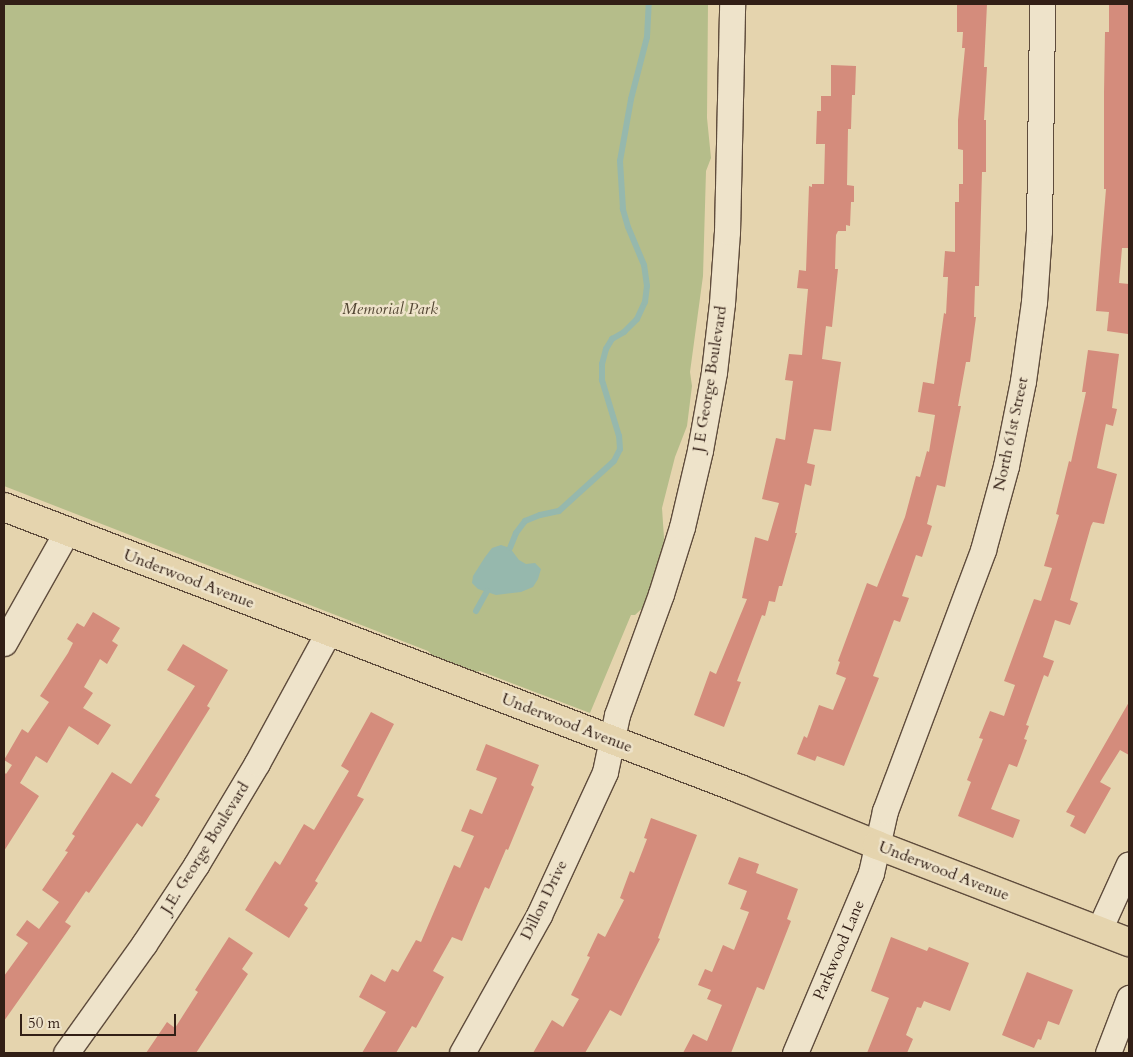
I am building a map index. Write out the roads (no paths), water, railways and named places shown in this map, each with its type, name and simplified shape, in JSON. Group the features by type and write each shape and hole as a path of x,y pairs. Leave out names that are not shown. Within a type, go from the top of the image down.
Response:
{"main road":[{"name":"Underwood Avenue","path":"4,507 612,740 1129,942"}],"street":[{"name":"J E George Boulevard","path":"612,740 617,714 661,594 682,527 700,450 714,372 727,232 732,4"},
{"name":"North 61st Street","path":"877,845 886,811 983,550 1006,466 1023,380 1034,302 1039,231 1042,4"},
{"path":"4,642 67,531"},
{"name":"J.E. George Boulevard","path":"66,1053 144,944 196,865 257,763 328,632"},
{"name":"Dillon Drive","path":"462,1053 539,915 605,772 612,740"},
{"name":"Parkwood Lane","path":"795,1053 871,873 877,845"},
{"path":"1099,930 1129,864"},
{"path":"1108,1053 1129,998"}],"water":[{"path":"501,545 510,548 519,560 526,564 535,563 541,569 533,587 521,592 496,595 478,589 472,583 473,576 485,557 492,548"}],"waterway":[{"path":"510,548 516,533 525,521 540,515 559,511 614,461 620,449 619,436 602,380 602,364 606,349 612,339 624,332 637,319 645,302 647,286 644,265 628,227 623,209 620,161 631,99 647,37 649,4"},
{"path":"476,611 487,591"}],"park label":[{"name":"Memorial Park","path":"390,309"}]}
